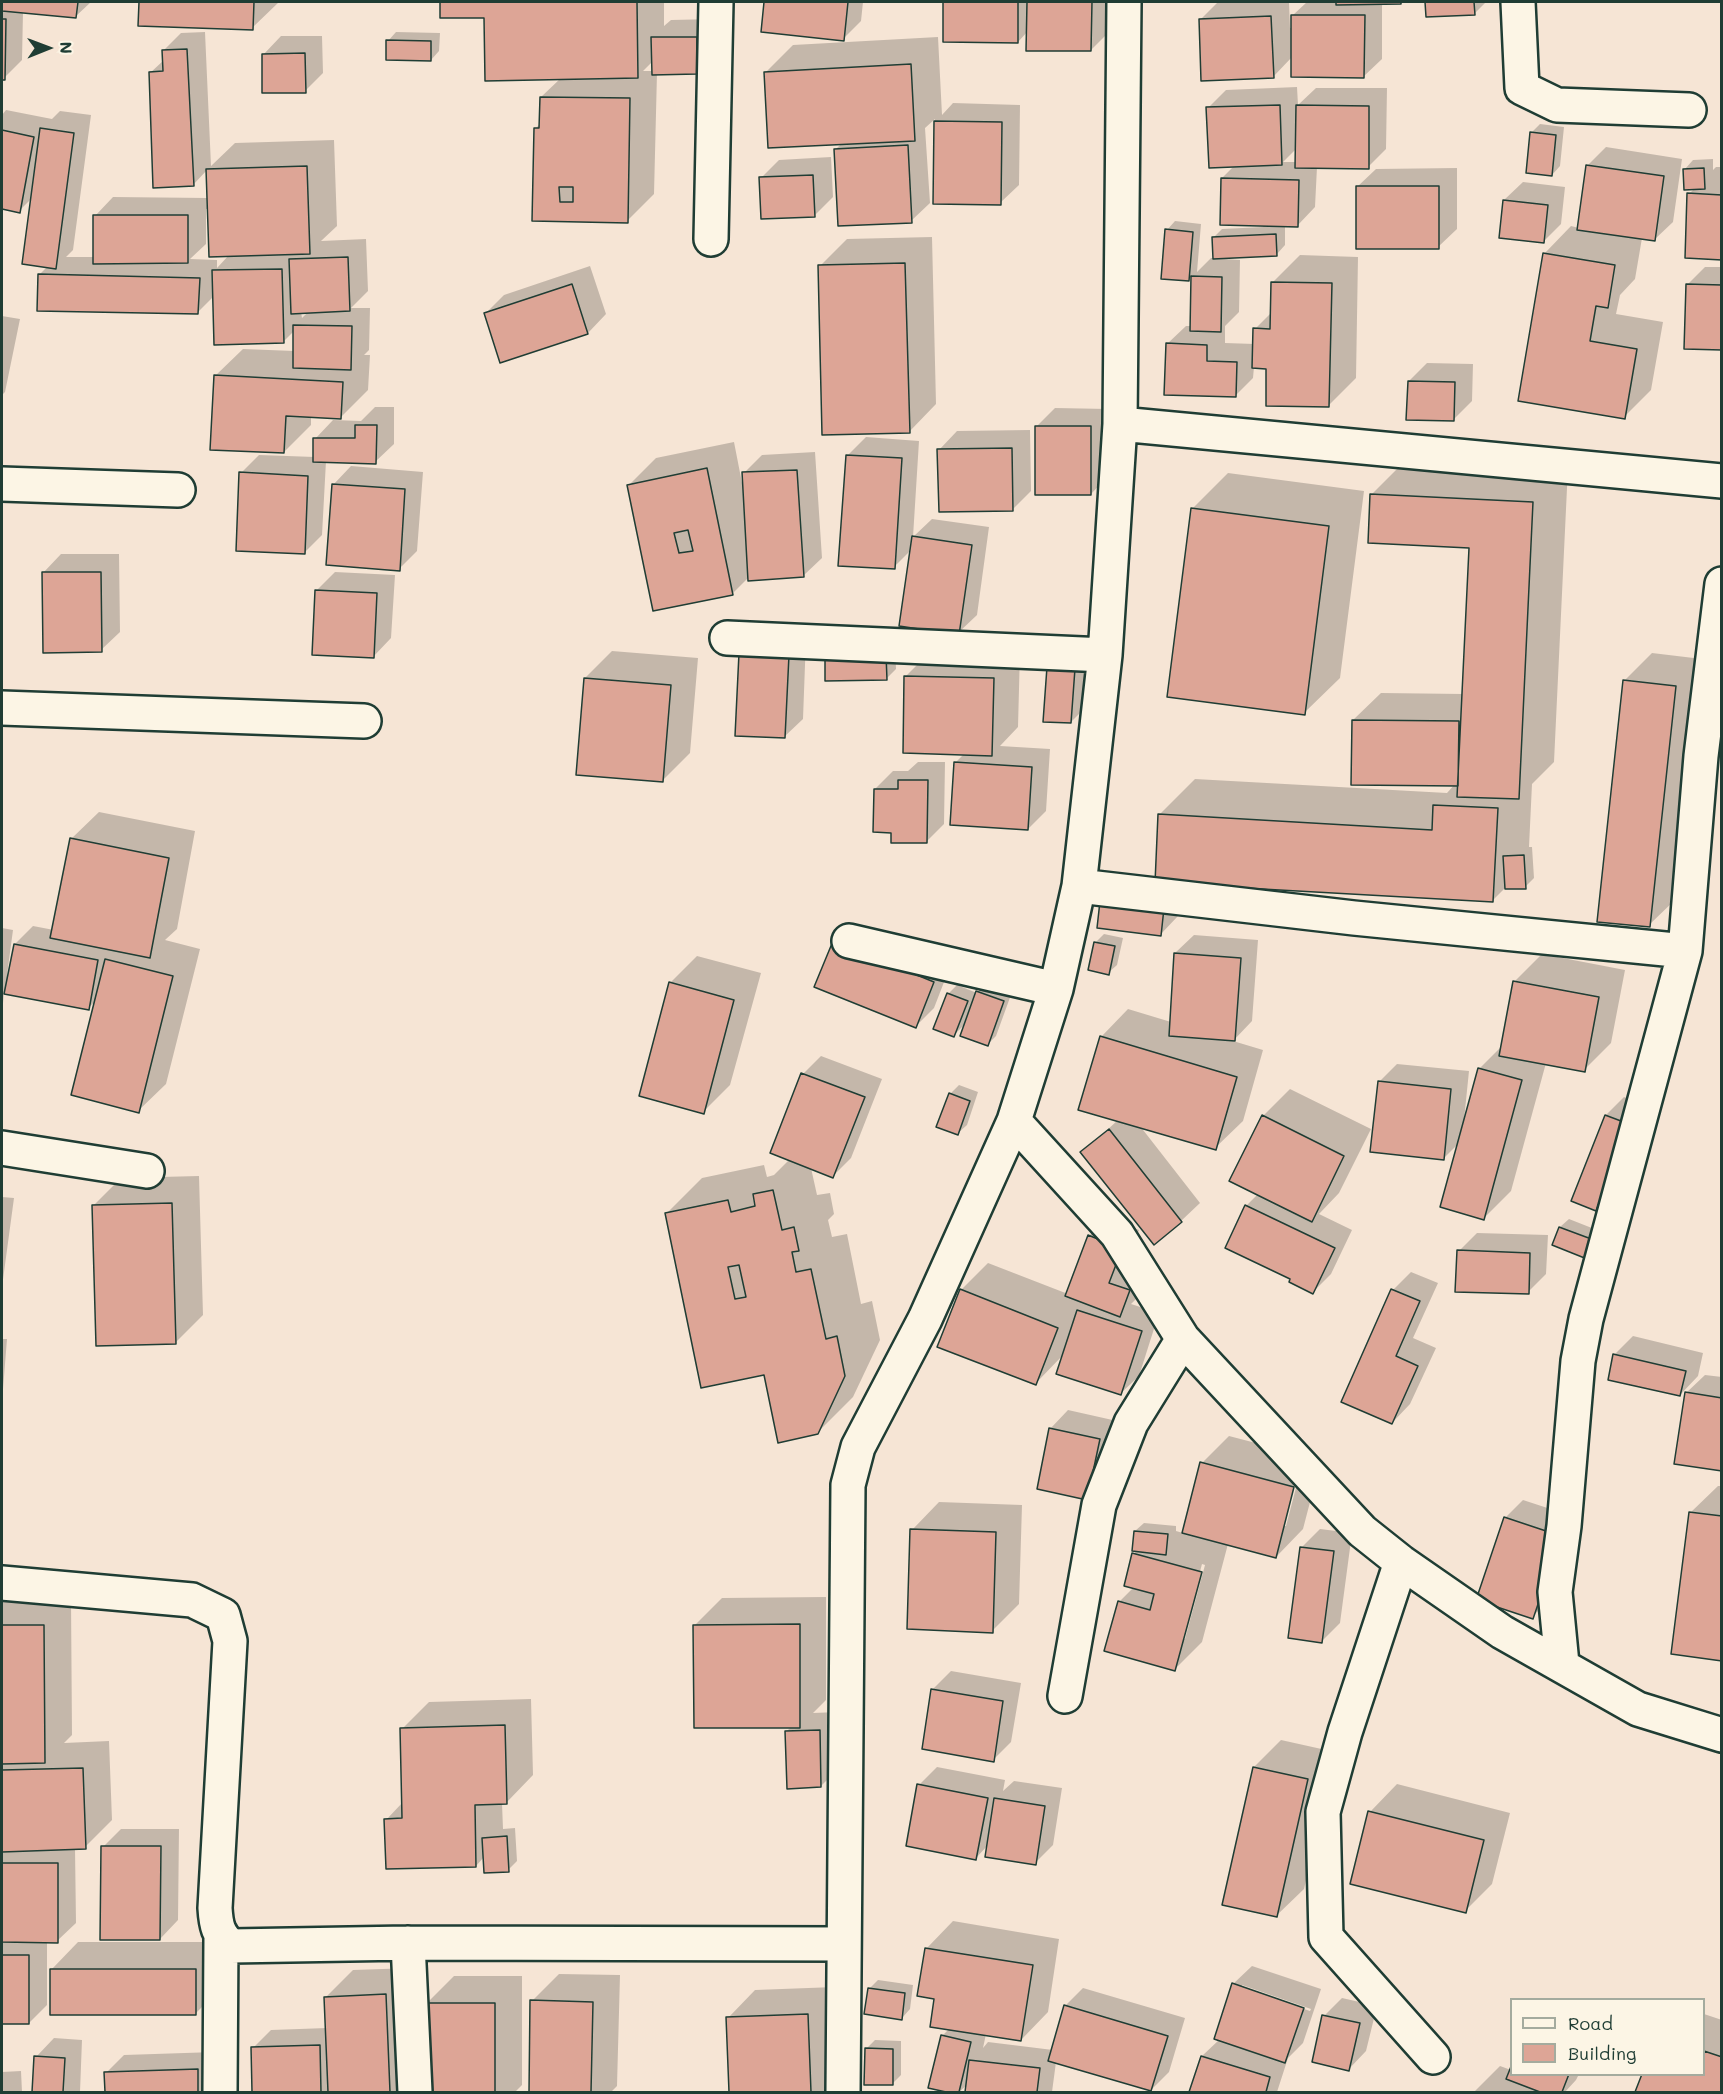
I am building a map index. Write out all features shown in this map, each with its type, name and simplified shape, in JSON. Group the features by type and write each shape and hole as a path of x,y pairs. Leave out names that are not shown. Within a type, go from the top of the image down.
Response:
{"street":[{"path":"711,239 716,2"},
{"path":"843,2092 848,1485 858,1447 925,1319 1014,1121 1056,988 1079,886 1105,655 1120,424 1124,2"},
{"path":"1518,2 1522,88 1557,105 1689,110"},
{"path":"1120,424 1722,481"},
{"path":"2,484 178,490"},
{"path":"1562,1664 1555,1592 1564,1526 1578,1361 1586,1318 1685,951 1701,756 1722,584"},
{"path":"727,638 1105,655"},
{"path":"2,708 364,721"},
{"path":"1079,886 1354,918 1685,951"},
{"path":"849,941 1056,988"},
{"path":"1014,1121 1117,1234 1183,1339 1362,1531 1401,1562 1502,1632 1638,1709 1722,1735"},
{"path":"2,1148 147,1171"},
{"path":"1065,1696 1099,1505 1131,1423 1183,1339"},
{"path":"1401,1562 1344,1732 1323,1812 1326,1937 1433,2057"},
{"path":"2,1583 192,1600 223,1615 230,1641 215,1908 216,1924 221,1938 220,2092"},
{"path":"221,1938 231,1946 408,1943 843,1944"},
{"path":"408,1943 415,2092"}],"building":[{"path":"2,2 78,2 76,18 2,11"},
{"path":"139,2 254,2 253,30 138,26"},
{"path":"440,2 637,2 638,78 485,81 484,18 440,18"},
{"path":"764,2 848,2 844,41 761,32"},
{"path":"943,2 1018,2 1018,43 943,42"},
{"path":"1027,2 1092,2 1091,51 1026,51"},
{"path":"1336,2 1401,2 1401,4 1336,5"},
{"path":"1425,2 1474,2 1475,15 1426,17"},
{"path":"1291,15 1365,15 1364,78 1291,77"},
{"path":"1271,16 1274,78 1201,81 1199,19"},
{"path":"2,19 6,19 5,80 2,80"},
{"path":"651,37 697,37 697,74 652,75"},
{"path":"386,40 431,41 431,61 386,60"},
{"path":"187,49 194,186 153,188 149,72 163,71 162,50"},
{"path":"305,53 306,93 262,93 262,54"},
{"path":"911,64 915,141 768,148 764,72"},
{"path":"540,97 630,98 628,223 532,221 534,128 539,128","holes":["559,187 573,187 573,202 560,202"]},
{"path":"1280,105 1282,165 1209,168 1206,107"},
{"path":"1296,105 1369,106 1369,169 1295,168"},
{"path":"934,121 1002,122 1001,205 933,204"},
{"path":"40,128 74,133 56,269 22,264"},
{"path":"2,130 34,137 20,213 2,209"},
{"path":"1530,132 1556,135 1552,176 1526,173"},
{"path":"908,145 912,223 838,226 834,149"},
{"path":"1586,165 1664,176 1655,241 1577,230"},
{"path":"307,166 310,254 209,257 206,169"},
{"path":"1704,168 1705,189 1684,190 1683,169"},
{"path":"813,175 815,217 761,219 759,177"},
{"path":"1221,178 1299,180 1298,227 1220,225"},
{"path":"1356,186 1439,186 1439,249 1356,249"},
{"path":"1687,193 1722,195 1722,260 1685,258"},
{"path":"1503,200 1548,205 1544,243 1499,238"},
{"path":"93,215 188,215 188,263 93,264"},
{"path":"1165,229 1193,232 1189,281 1161,279"},
{"path":"1276,234 1277,256 1213,259 1212,237"},
{"path":"1543,253 1615,265 1608,308 1596,306 1590,341 1637,349 1625,419 1518,401"},
{"path":"348,257 350,311 291,314 289,259"},
{"path":"905,263 910,433 822,435 818,265"},
{"path":"282,269 284,343 214,345 212,270"},
{"path":"38,274 200,278 198,314 37,311"},
{"path":"1191,276 1222,277 1221,332 1190,331"},
{"path":"1271,282 1332,283 1329,407 1266,406 1266,369 1252,368 1253,328 1270,329"},
{"path":"572,284 588,334 500,363 484,313"},
{"path":"1686,284 1722,285 1722,350 1684,349"},
{"path":"293,325 352,326 351,370 293,368"},
{"path":"1166,343 1207,345 1207,361 1237,362 1236,397 1164,395"},
{"path":"214,375 343,382 341,419 286,416 284,453 210,450"},
{"path":"1408,381 1455,382 1454,421 1406,420"},
{"path":"355,425 377,425 376,464 313,462 313,438 355,438"},
{"path":"1035,426 1091,426 1091,495 1035,495"},
{"path":"1012,448 1013,511 939,512 937,449"},
{"path":"846,455 902,458 895,569 838,566"},
{"path":"707,468 733,595 653,611 627,485","holes":["688,530 693,551 679,553 674,533"]},
{"path":"797,470 804,577 748,581 742,472"},
{"path":"239,472 308,476 305,554 236,551"},
{"path":"332,484 405,489 400,571 326,565"},
{"path":"1370,494 1533,502 1519,799 1457,797 1469,548 1368,543"},
{"path":"1191,508 1329,526 1305,715 1167,697"},
{"path":"912,536 972,545 959,635 899,626"},
{"path":"42,572 101,572 102,652 43,653"},
{"path":"315,590 377,593 374,658 312,655"},
{"path":"739,653 789,655 785,738 735,736"},
{"path":"1048,653 1076,655 1071,723 1043,722"},
{"path":"886,654 887,680 825,681 825,656"},
{"path":"904,676 994,678 992,756 903,753"},
{"path":"584,678 671,685 663,782 576,775"},
{"path":"1623,680 1676,686 1650,927 1597,922"},
{"path":"1352,720 1459,721 1458,786 1351,785"},
{"path":"954,762 1032,767 1028,830 950,825"},
{"path":"898,780 928,780 927,843 891,843 891,833 873,832 874,789 898,789"},
{"path":"1433,805 1498,808 1493,902 1155,883 1158,814 1432,830"},
{"path":"70,838 169,858 150,958 50,938"},
{"path":"1524,855 1526,889 1505,889 1503,856"},
{"path":"1100,901 1164,908 1161,936 1097,928"},
{"path":"833,941 934,982 916,1028 814,987"},
{"path":"1094,942 1115,946 1109,975 1088,970"},
{"path":"14,944 98,960 89,1010 4,994"},
{"path":"1174,953 1241,958 1235,1041 1169,1036"},
{"path":"105,959 173,976 139,1113 71,1095"},
{"path":"1513,981 1599,997 1585,1072 1499,1056"},
{"path":"669,982 734,1000 704,1114 639,1096"},
{"path":"976,991 1004,1001 988,1046 960,1036"},
{"path":"947,993 968,1001 954,1037 933,1029"},
{"path":"1100,1036 1237,1077 1216,1150 1078,1110"},
{"path":"1478,1068 1522,1080 1484,1220 1440,1207"},
{"path":"801,1073 865,1097 833,1178 770,1153"},
{"path":"1378,1081 1451,1089 1444,1160 1370,1152"},
{"path":"949,1093 970,1101 958,1135 936,1127"},
{"path":"1262,1115 1344,1156 1312,1222 1229,1181"},
{"path":"1605,1115 1629,1124 1596,1211 1571,1201"},
{"path":"1109,1129 1182,1222 1154,1245 1080,1152"},
{"path":"773,1190 782,1230 794,1227 799,1251 792,1252 796,1272 811,1269 826,1339 837,1336 845,1376 818,1434 778,1443 764,1375 701,1388 665,1213 728,1200 731,1212 755,1206 753,1194","holes":["739,1265 746,1297 735,1299 728,1267"]},
{"path":"172,1203 176,1344 96,1346 92,1205"},
{"path":"1245,1205 1335,1248 1313,1294 1289,1282 1290,1279 1225,1248"},
{"path":"1559,1227 1594,1240 1587,1259 1552,1245"},
{"path":"1088,1235 1122,1249 1109,1283 1130,1290 1120,1317 1065,1296"},
{"path":"1457,1250 1530,1253 1529,1294 1455,1292"},
{"path":"960,1289 1058,1328 1036,1385 937,1347"},
{"path":"1391,1289 1420,1301 1396,1356 1418,1366 1392,1424 1341,1402"},
{"path":"1077,1310 1142,1331 1121,1395 1056,1374"},
{"path":"1613,1354 1686,1371 1680,1396 1608,1380"},
{"path":"1685,1392 1722,1398 1722,1471 1674,1464"},
{"path":"1049,1428 1100,1439 1087,1500 1037,1489"},
{"path":"1200,1462 1294,1487 1276,1558 1182,1533"},
{"path":"1689,1512 1722,1516 1722,1661 1671,1654"},
{"path":"1504,1517 1561,1536 1533,1619 1476,1600"},
{"path":"910,1529 996,1532 993,1633 907,1629"},
{"path":"1134,1531 1168,1534 1166,1555 1132,1551"},
{"path":"1300,1547 1334,1551 1322,1643 1288,1638"},
{"path":"1132,1553 1202,1572 1175,1671 1104,1651 1118,1601 1150,1610 1154,1594 1124,1586"},
{"path":"800,1624 800,1728 694,1728 693,1625"},
{"path":"2,1625 44,1625 45,1763 2,1764"},
{"path":"931,1689 1003,1701 994,1762 922,1749"},
{"path":"505,1725 507,1804 475,1805 476,1867 386,1869 384,1819 402,1818 400,1728"},
{"path":"820,1730 821,1787 787,1789 785,1731"},
{"path":"1253,1767 1308,1779 1277,1917 1222,1905"},
{"path":"83,1768 86,1849 2,1852 2,1770"},
{"path":"917,1784 988,1798 976,1860 906,1846"},
{"path":"994,1798 1045,1806 1036,1865 985,1857"},
{"path":"1368,1811 1484,1840 1466,1913 1350,1884"},
{"path":"507,1836 509,1872 484,1873 482,1838"},
{"path":"101,1846 161,1846 160,1940 100,1940"},
{"path":"2,1863 58,1863 58,1943 2,1942"},
{"path":"925,1948 1033,1965 1021,2041 930,2027 934,1999 917,1996"},
{"path":"2,1955 29,1955 29,2024 2,2024"},
{"path":"50,1969 196,1969 196,2015 50,2015"},
{"path":"1232,1983 1304,2008 1285,2063 1214,2039"},
{"path":"868,1988 905,1993 902,2020 864,2014"},
{"path":"386,1994 390,2092 328,2092 324,1997"},
{"path":"530,2000 593,2002 591,2092 529,2092"},
{"path":"425,2003 495,2003 495,2092 425,2092"},
{"path":"1064,2005 1168,2036 1151,2091 1048,2061"},
{"path":"808,2014 811,2092 729,2092 726,2017"},
{"path":"1322,2015 1360,2023 1349,2071 1312,2062"},
{"path":"941,2035 971,2042 959,2092 928,2088"},
{"path":"320,2045 321,2092 252,2092 251,2047"},
{"path":"865,2048 893,2049 893,2085 864,2085"},
{"path":"1705,2051 1722,2057 1722,2092 1635,2092 1641,2076 1705,2076"},
{"path":"34,2056 65,2058 63,2092 32,2092"},
{"path":"1201,2056 1270,2077 1266,2092 1189,2092"},
{"path":"969,2060 1040,2068 1037,2092 965,2092"},
{"path":"198,2069 198,2092 105,2092 104,2072"},
{"path":"1510,2069 1510,2076 1568,2076 1562,2092 1540,2092 1506,2079"}]}
